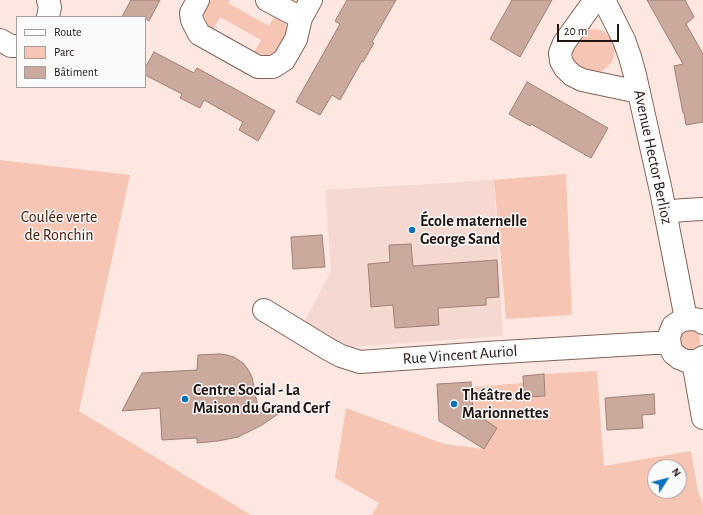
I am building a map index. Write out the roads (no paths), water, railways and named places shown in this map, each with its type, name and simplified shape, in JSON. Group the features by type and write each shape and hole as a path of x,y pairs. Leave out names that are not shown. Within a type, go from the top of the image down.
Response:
{"street":[{"path":"48,0 50,7 48,16"},
{"path":"198,0 191,13 192,20 199,34 258,67 273,67 284,60 296,38 306,9 267,0"},
{"path":"595,0 564,43 560,53 561,60 565,68 572,75 582,80 639,92"},
{"name":"Avenue Hector Berlioz","path":"604,0 624,40 630,57 665,212 694,321"},
{"path":"0,40 11,46 16,46"},
{"path":"665,212 703,209"},
{"name":"Rue Vincent Auriol","path":"264,310 328,349 341,356 360,362 654,343 669,344"},
{"path":"694,321 679,322 674,326 669,336 669,344 671,350 682,360 698,359 703,418"}],"place":[{"name":"École maternelle George Sand","path":"412,230"},
{"name":"Centre Social - La Maison du Grand Cerf","path":"185,399"},
{"name":"Théâtre de Marionnettes","path":"454,404"}],"park label":[{"name":"Coulée verte de Ronchin","path":"59,226"}]}
